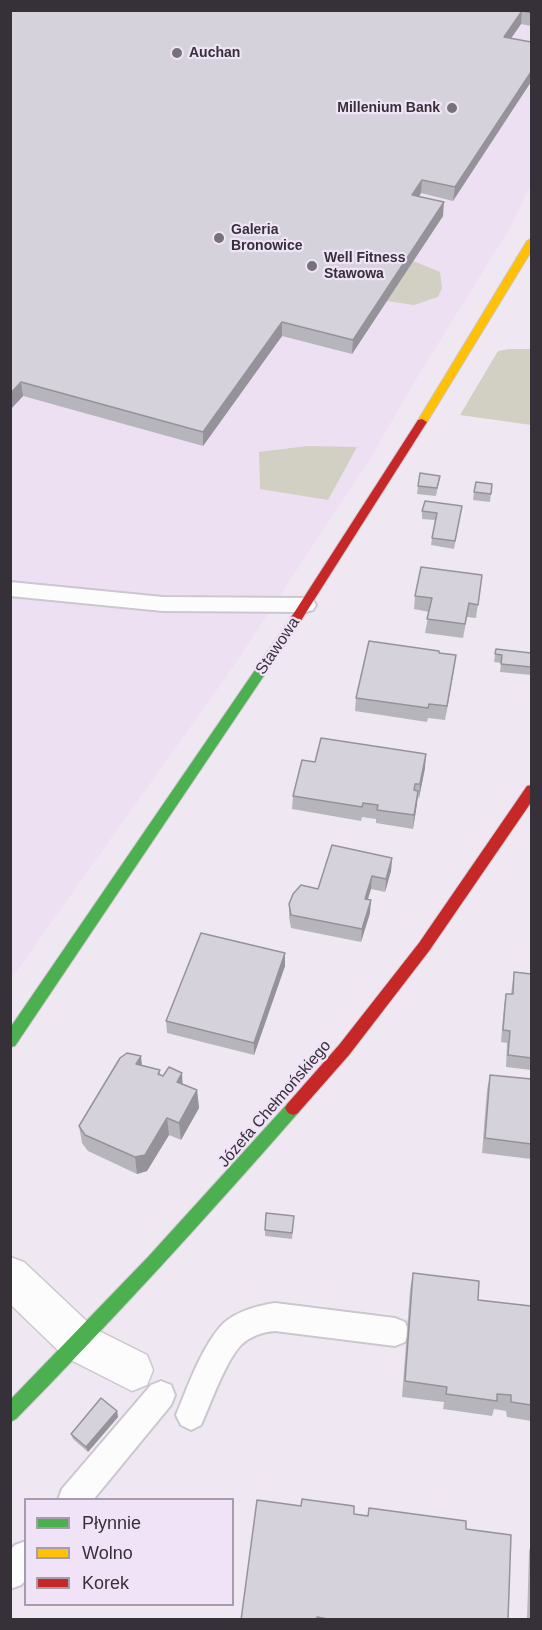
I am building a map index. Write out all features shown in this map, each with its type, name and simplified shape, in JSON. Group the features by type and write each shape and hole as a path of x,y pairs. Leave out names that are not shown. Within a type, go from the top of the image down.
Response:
{"street":[{"name":"Stawowa","path":"10,1041 306,605 441,393 531,241"},
{"name":"Józefa Chełmońskiego","path":"10,1413 80,1343 186,1229 344,1050 424,947 531,790"},
{"path":"10,1276 80,1343 146,1383"}],"lane":[{"path":"10,589 163,604 306,605"},
{"path":"191,1415 215,1361 231,1335 255,1320 275,1317 394,1332"},
{"path":"74,1498 146,1383"},
{"path":"10,1574 24,1558"}],"shaded area":[{"path":"11,11 531,11 531,185 510,228 368,462 231,670 11,979"},
{"path":"413,261 440,272 442,288 438,297 414,305 387,301"},
{"path":"531,349 531,425 460,415 498,351"},
{"path":"307,446 357,447 328,500 260,489 259,452"}],"building":[{"name":"Galeria Bronowice","path":"10,10 531,10 531,13 522,11 504,37 531,42 531,72 455,187 422,180 412,195 444,202 353,340 282,322 203,432 21,382 10,394"},
{"path":"420,473 440,476 437,488 418,486"},
{"path":"476,482 492,484 491,494 474,492"},
{"path":"425,501 462,506 455,541 432,538 437,513 422,511"},
{"path":"421,567 482,575 478,605 469,603 465,624 427,619 432,598 415,596"},
{"path":"369,641 456,655 447,706 429,704 428,708 356,698"},
{"path":"496,649 531,653 531,667 501,664 502,655 495,654"},
{"path":"321,738 426,754 420,784 415,784 414,790 418,791 414,815 377,810 378,805 363,803 362,807 293,796 302,760 315,762"},
{"path":"332,845 392,858 386,879 372,876 365,899 371,900 362,929 291,915 289,904 293,894 301,885 318,889"},
{"path":"201,933 285,953 254,1043 166,1021"},
{"path":"514,972 531,974 531,1058 508,1055 510,1031 503,1030 506,994 513,994"},
{"path":"127,1053 141,1056 136,1064 160,1070 158,1074 163,1076 169,1067 182,1073 177,1082 197,1090 179,1123 167,1118 145,1155 135,1157 85,1135 79,1126 120,1058"},
{"path":"490,1075 531,1079 531,1144 485,1138"},
{"path":"266,1213 294,1216 292,1233 265,1230"},
{"path":"413,1273 479,1281 478,1300 531,1306 531,1405 511,1402 511,1395 497,1394 497,1401 446,1394 447,1387 405,1381"},
{"path":"101,1398 117,1411 86,1447 71,1434"},
{"path":"302,1499 354,1506 354,1514 368,1516 369,1508 466,1521 466,1529 511,1535 508,1620 333,1620 317,1617 317,1620 241,1620 257,1500 301,1506"}],"traffic: fast":[{"path":"10,1041 296,619"},
{"path":"10,1413 154,1263 293,1108"}],"traffic: slow":[{"path":"422,422 532,241"}],"traffic: jam":[{"path":"296,619 422,422"},
{"path":"293,1108 344,1050 424,947 532,790"}],"place":[{"name":"Auchan","path":"177,53"},
{"name":"Millenium Bank","path":"452,108"},
{"name":"Galeria Bronowice","path":"219,238"},
{"name":"Well Fitness Stawowa","path":"312,266"}]}
